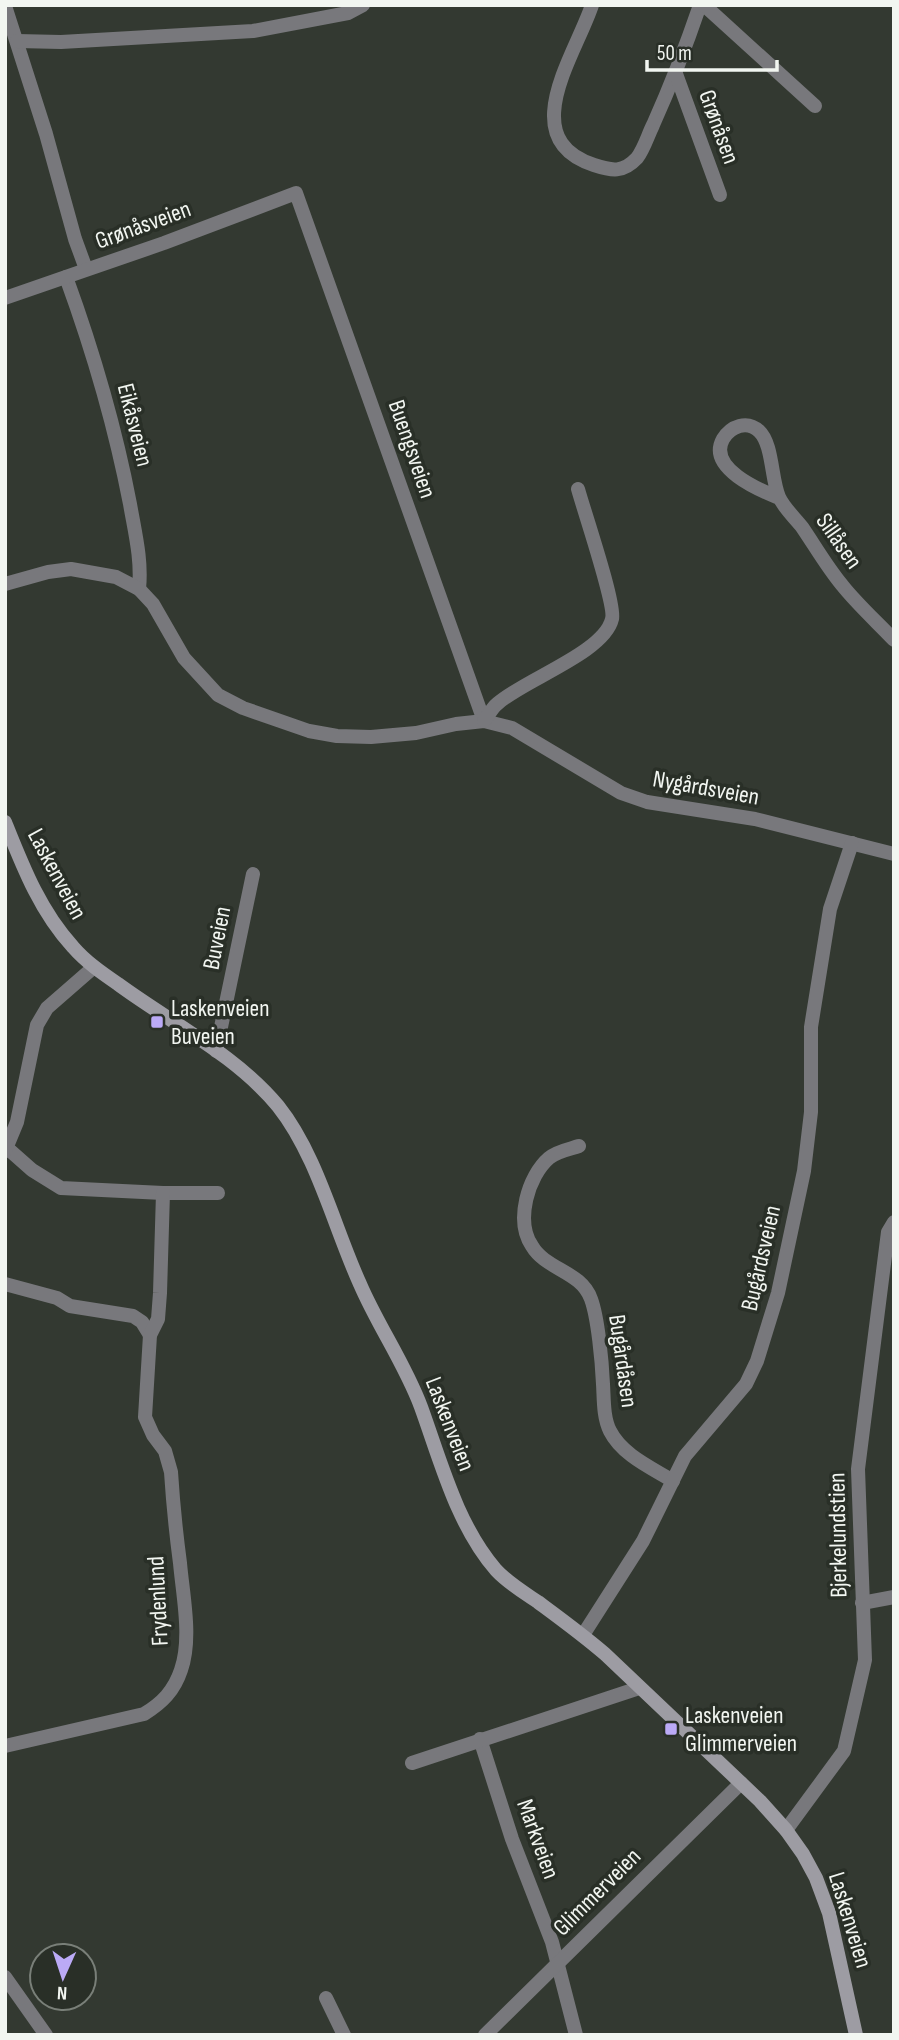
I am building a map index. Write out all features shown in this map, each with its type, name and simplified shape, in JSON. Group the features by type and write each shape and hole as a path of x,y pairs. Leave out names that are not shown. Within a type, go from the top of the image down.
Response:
{"street":[{"path":"17,41 61,42 253,31 348,13 363,5"},
{"name":"Grønåsen","path":"592,5 559,84 554,125 558,139 566,150 586,163 613,172 626,168 639,156 676,74 702,5 815,106"},
{"path":"5,6 86,269"},
{"name":"Grønåsen","path":"676,74 720,195"},
{"name":"Grønåsveien","path":"5,298 164,243 296,193"},
{"name":"Buengsveien","path":"296,193 484,721"},
{"name":"Eikåsveien","path":"65,277 93,352 120,451 141,566 139,589"},
{"name":"Sillåsen","path":"779,498 761,491 733,473 725,464 720,454 721,444 732,429 752,425 762,433 779,498 842,585 894,640"},
{"path":"484,721 496,704 589,649 605,634 613,618 610,598 578,489"},
{"name":"Nygårdsveien","path":"5,584 48,572 71,569 116,577 139,589 153,604 184,658 218,695 243,708 309,731 337,736 371,737 416,733 484,721 512,728 621,793 647,802 755,819 894,854"},
{"name":"Laskenveien","path":"5,822 23,869 45,910 74,948 94,967 216,1051 256,1084 285,1116 307,1155 368,1303 408,1376 457,1504 476,1542 507,1581 583,1635 741,1783 786,1830 816,1878 829,1913 856,2035"},
{"name":"Bugårdsveien","path":"583,1635 643,1541 685,1456 746,1384 757,1361 778,1293 804,1171 811,1112 811,1027 830,909 852,843"},
{"name":"Buveien","path":"216,1051 253,874"},
{"path":"94,967 47,1008 37,1024 17,1122 6,1149 61,1188 218,1193"},
{"name":"Bugårdåsen","path":"579,1146 552,1155 538,1169 528,1187 525,1209 527,1232 532,1247 544,1259 580,1282 591,1298 602,1361 605,1412 610,1431 632,1456 673,1481"},
{"name":"Frydenlund","path":"5,1746 144,1714 162,1703 182,1668 186,1640 171,1472 165,1451 145,1418 150,1335 158,1318 163,1193"},
{"name":"Bjerkelundstien","path":"786,1830 844,1751 864,1660 858,1469 888,1232 894,1222"},
{"path":"5,1284 57,1298 70,1306 133,1316 142,1322 150,1335"},
{"path":"862,1603 894,1597"},
{"path":"412,1763 639,1688"},
{"name":"Markveien","path":"480,1739 512,1839 558,1962 576,2035"},
{"name":"Glimmerveien","path":"485,2035 741,1783"},
{"path":"5,1977 46,2035"},
{"path":"326,1998 344,2035"}],"place":[{"name":"Laskenveien Buveien","path":"157,1022"},
{"name":"Laskenveien Glimmerveien","path":"671,1729"}]}
